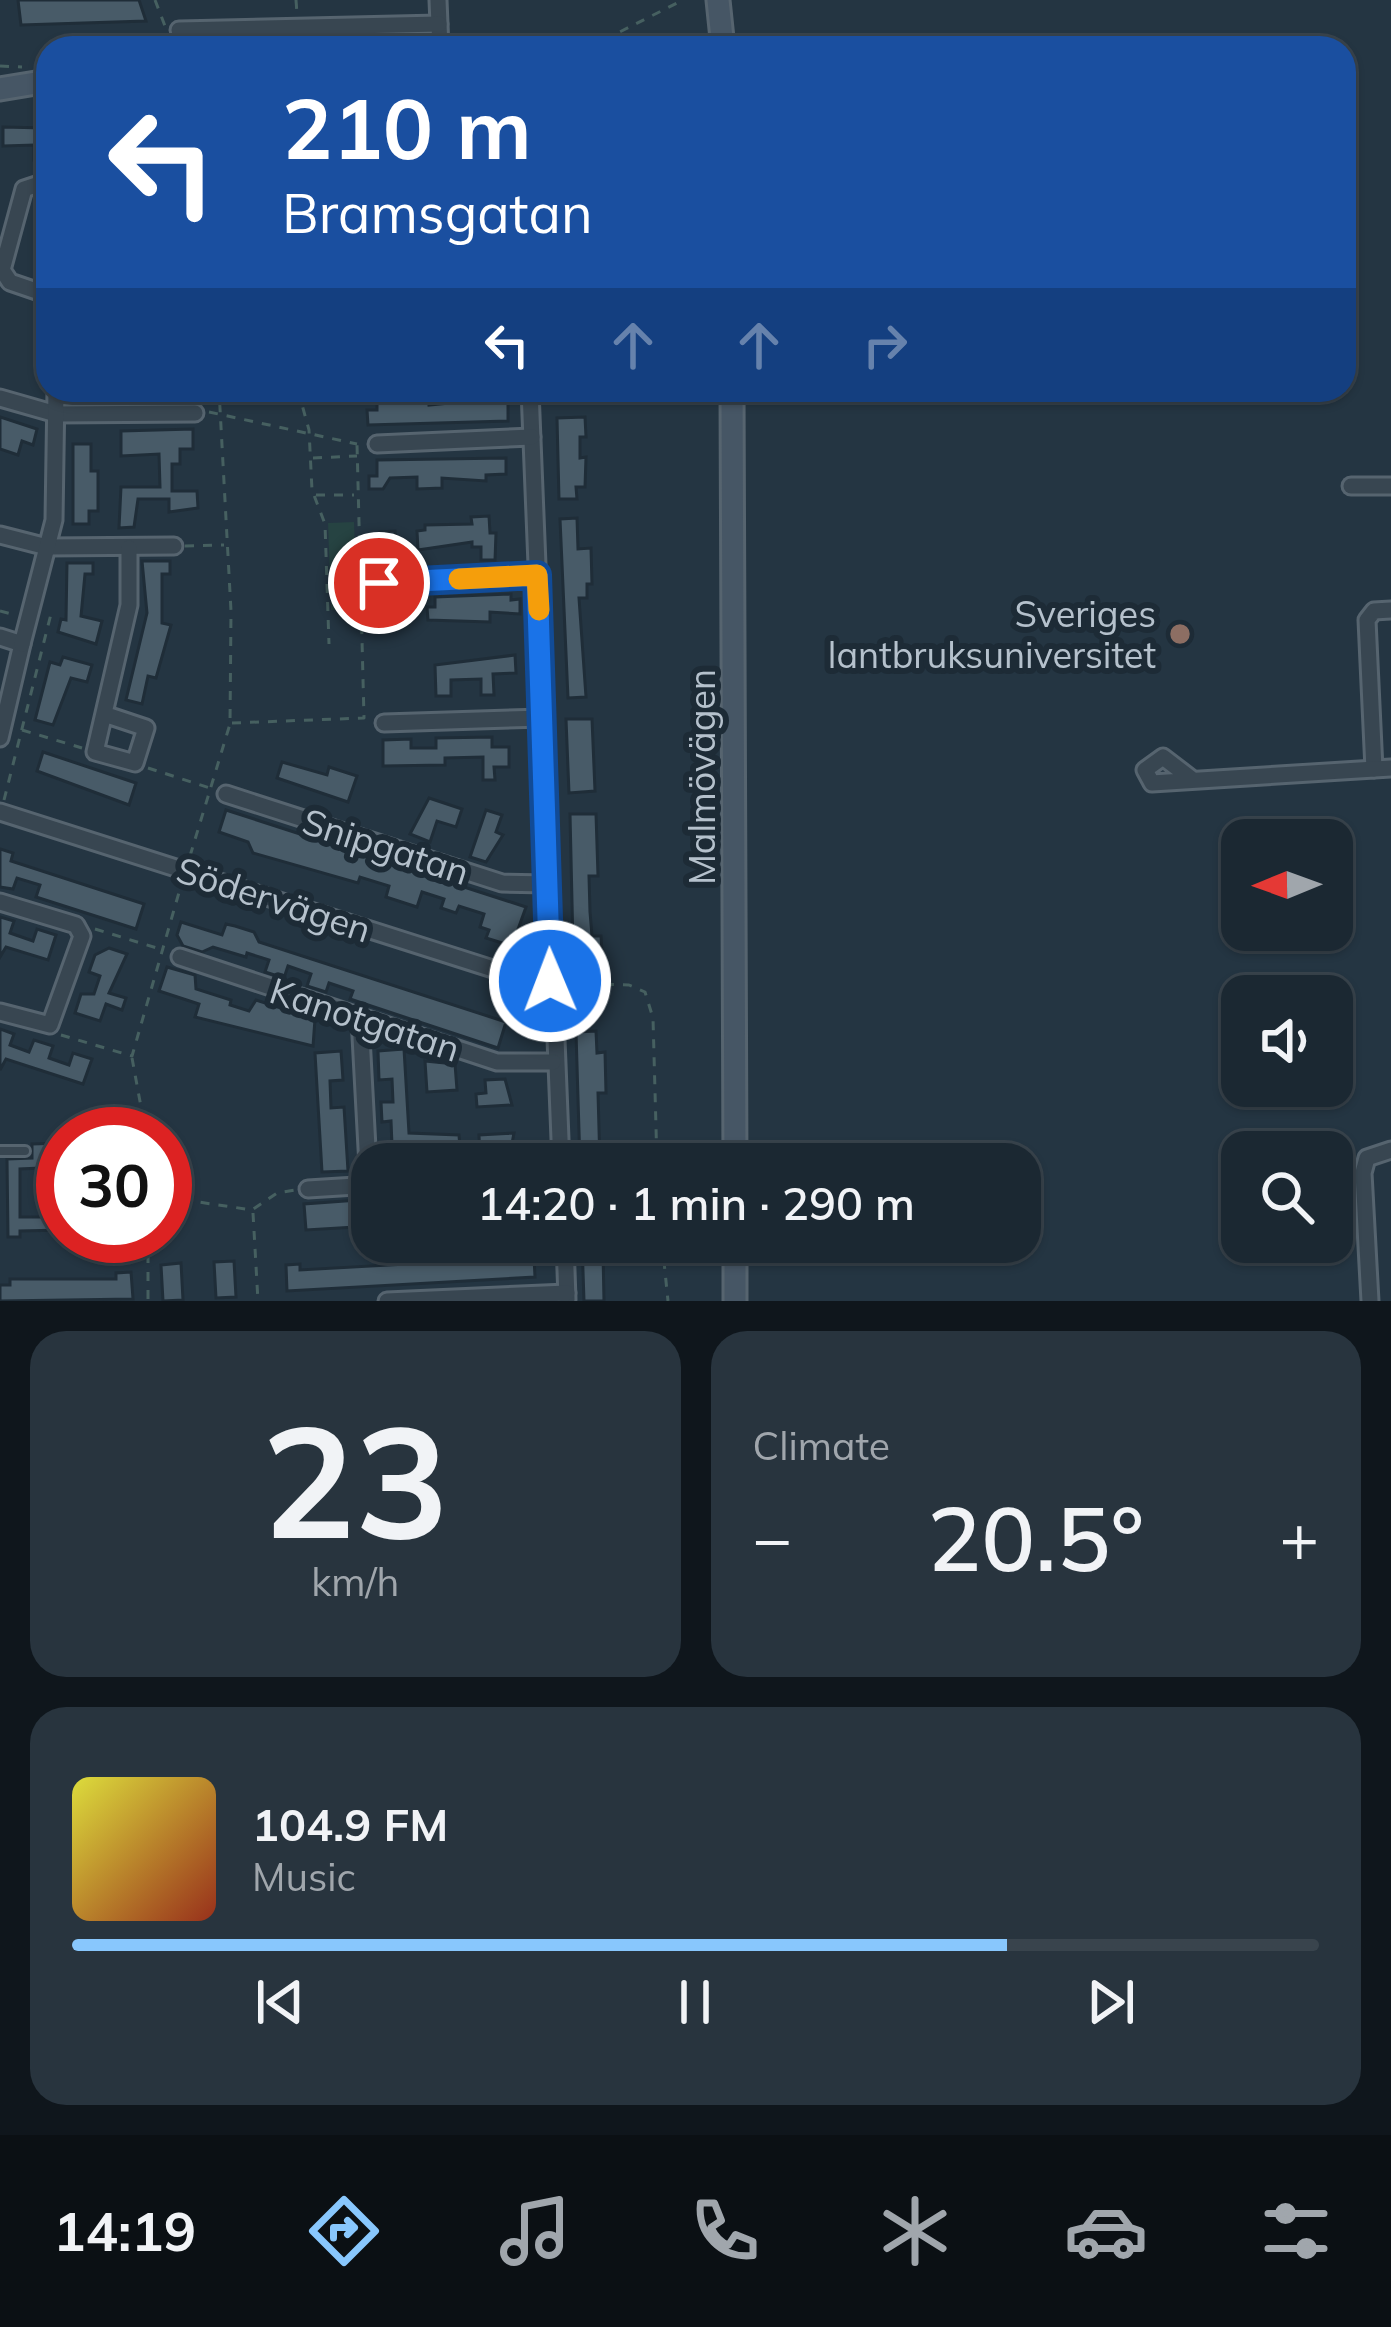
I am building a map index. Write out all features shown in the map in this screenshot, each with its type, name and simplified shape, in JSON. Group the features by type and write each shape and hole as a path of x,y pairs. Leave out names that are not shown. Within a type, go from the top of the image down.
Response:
{"main road":[{"path":"718,0 722,36"},
{"path":"0,89 36,83"},
{"name":"Malmövägen","path":"732,402 735,1143"},
{"path":"735,1263 736,1301"}],"street":[{"path":"439,0 440,36"},
{"path":"174,33 439,24"},
{"path":"36,185 24,189 2,270 10,282 36,291"},
{"path":"0,398 56,414 195,413"},
{"path":"0,738 56,506 56,402"},
{"path":"531,402 559,1143"},
{"path":"376,444 532,437"},
{"path":"1351,486 1391,486"},
{"path":"0,535 47,548 174,547"},
{"path":"104,714 146,728 135,763 95,752 129,604 129,548"},
{"path":"379,583 537,575"},
{"path":"1193,780 1383,769 1367,620 1374,611 1391,610"},
{"path":"0,638 22,644"},
{"path":"384,723 543,718"},
{"name":"Snipgatan","path":"219,791 502,883 548,884"},
{"name":"Södervägen","path":"0,812 521,978 550,981"},
{"path":"0,902 81,929 54,1020 44,1026 0,1012"},
{"name":"Kanotgatan","path":"180,957 497,1062 553,1062"},
{"path":"360,1018 367,1143"},
{"path":"1370,1301 1363,1173 1367,1158 1391,1150"},
{"path":"308,1189 351,1186"},
{"path":"387,1301 567,1297 566,1263"}],"lane":[{"path":"0,1151 25,1151"}],"path":[{"path":"155,0 174,33"},
{"path":"612,36 682,0"},
{"path":"141,1107 132,1056 185,870 219,791 230,724 220,402"},
{"path":"302,402 310,430 314,495 325,524 328,644"},
{"path":"195,413 220,410 357,444 364,718 230,724"},
{"path":"311,458 358,456"},
{"path":"314,495 358,495"},
{"path":"174,547 226,545"},
{"path":"0,812 52,610"},
{"path":"22,730 95,752"},
{"path":"135,763 219,791"},
{"path":"81,929 180,957"},
{"path":"550,981 629,985 645,992 652,1018 656,1143"},
{"path":"44,1026 132,1056"},
{"path":"192,1201 252,1210 277,1193 308,1189"},
{"path":"252,1210 258,1301"},
{"path":"148,1263 148,1301"},
{"path":"664,1263 668,1301"}],"green space":[{"path":"354,522 357,609 331,610 328,523"}],"building":[{"path":"18,0 139,0 146,21 21,25"},
{"path":"3,127 36,128 36,160 34,145 3,146"},
{"path":"377,402 508,402 508,421 368,425 367,410 377,410"},
{"path":"0,417 37,429 33,445 22,441 18,455 0,449"},
{"path":"585,417 580,458 586,457 585,487 576,487 577,499 559,499 557,418"},
{"path":"193,429 193,449 180,449 180,464 172,464 172,491 197,491 198,508 169,512 169,499 138,499 134,527 119,528 121,487 160,487 159,454 121,456 121,431"},
{"path":"73,444 91,444 91,471 98,471 98,511 89,511 89,524 73,524"},
{"path":"506,458 506,474 486,475 486,481 442,478 442,488 417,489 417,477 390,478 383,489 369,489 369,476 377,476 377,460"},
{"path":"489,516 490,533 496,533 495,560 481,560 481,547 472,547 472,542 418,550 417,531 425,530 425,525 472,524 471,517"},
{"path":"577,518 578,549 591,548 592,584 587,584 587,598 579,598 586,697 568,698 560,519"},
{"path":"395,531 396,545 410,544 410,561 372,562 371,547 380,547 380,532"},
{"path":"142,561 170,561 170,574 162,574 162,623 171,625 156,678 148,676 142,704 126,700 147,613"},
{"path":"67,563 93,563 93,574 85,574 81,616 102,621 96,644 58,632 61,619 66,620"},
{"path":"511,594 511,600 520,599 520,614 490,612 490,622 428,620 427,607 435,607 435,597"},
{"path":"515,655 516,673 493,674 494,695 481,695 481,679 451,680 451,696 436,696 435,665"},
{"path":"63,657 92,665 87,682 71,678 53,725 35,720 50,662 60,665"},
{"path":"566,719 592,719 595,791 569,793"},
{"path":"492,737 492,747 509,747 509,767 494,767 495,780 483,780 483,757 445,758 445,765 383,766 383,740 411,739 411,748 436,748 436,738"},
{"path":"43,752 136,783 129,805 37,771"},
{"path":"282,762 327,775 329,767 357,776 348,802 277,778"},
{"path":"429,798 462,809 456,827 437,821 430,842 410,834"},
{"path":"226,810 526,907 512,946 486,938 489,930 480,927 484,914 459,906 456,913 441,908 444,899 422,892 417,907 386,897 389,886 360,877 358,883 253,853 248,842 219,832"},
{"path":"486,810 502,815 496,832 503,835 486,862 470,857"},
{"path":"570,814 596,814 598,876 589,876 590,912 592,936 601,936 602,952 573,946"},
{"path":"0,849 13,853 11,861 144,904 136,929 36,897 40,885 17,878 13,889 0,887"},
{"path":"0,917 14,921 10,933 33,941 37,929 56,935 48,960 6,947 0,957"},
{"path":"181,922 222,935 226,924 235,926 254,932 259,942 506,1022 498,1048 350,999 353,991 329,983 326,992 307,986 311,974 288,966 284,978 265,972 269,960 247,953 246,957 213,947 202,952 183,946 177,935"},
{"path":"109,948 127,954 109,993 126,998 122,1010 106,1004 100,1021 75,1013 81,994 94,994 100,976 89,972 95,955"},
{"path":"167,967 195,975 196,989 231,1000 230,1005 249,1011 256,1000 315,1019 313,1046 195,1017 199,1004 159,991"},
{"path":"0,1029 14,1034 10,1045 29,1052 34,1040 53,1046 49,1058 69,1065 73,1053 92,1059 83,1084 6,1059 0,1070"},
{"path":"596,1031 597,1053 605,1052 606,1093 598,1093 599,1143 579,1143 576,1032"},
{"path":"404,1049 409,1133 459,1135 460,1143 392,1143 391,1121 382,1122 381,1102 393,1102 392,1079 379,1080 378,1051"},
{"path":"341,1051 343,1080 330,1081 331,1108 344,1107 348,1171 322,1172 315,1053"},
{"path":"425,1061 455,1064 457,1090 427,1092"},
{"path":"505,1079 512,1105 477,1107 476,1094 486,1093 485,1080"},
{"path":"514,1133 512,1143 479,1143 479,1135"},
{"path":"32,1144 36,1144 36,1168 20,1169 20,1217 36,1217 36,1231 8,1237 7,1159 32,1158"},
{"path":"351,1201 351,1227 306,1230 304,1204"},
{"path":"234,1261 236,1297 216,1298 214,1262"},
{"path":"181,1263 183,1300 163,1301 161,1265"},
{"path":"534,1263 535,1277 287,1291 286,1265 300,1264 300,1270"},
{"path":"583,1263 603,1263 604,1301 584,1301"},
{"path":"131,1272 133,1299 0,1301 0,1285 10,1285 10,1279 116,1279 116,1273"}],"slow traffic":[{"path":"459,579 537,575 539,610"}],"place":[{"name":"Sveriges lantbruksuniversitet","path":"1180,634"}],"route":[{"path":"379,583 537,575 550,981"}]}
